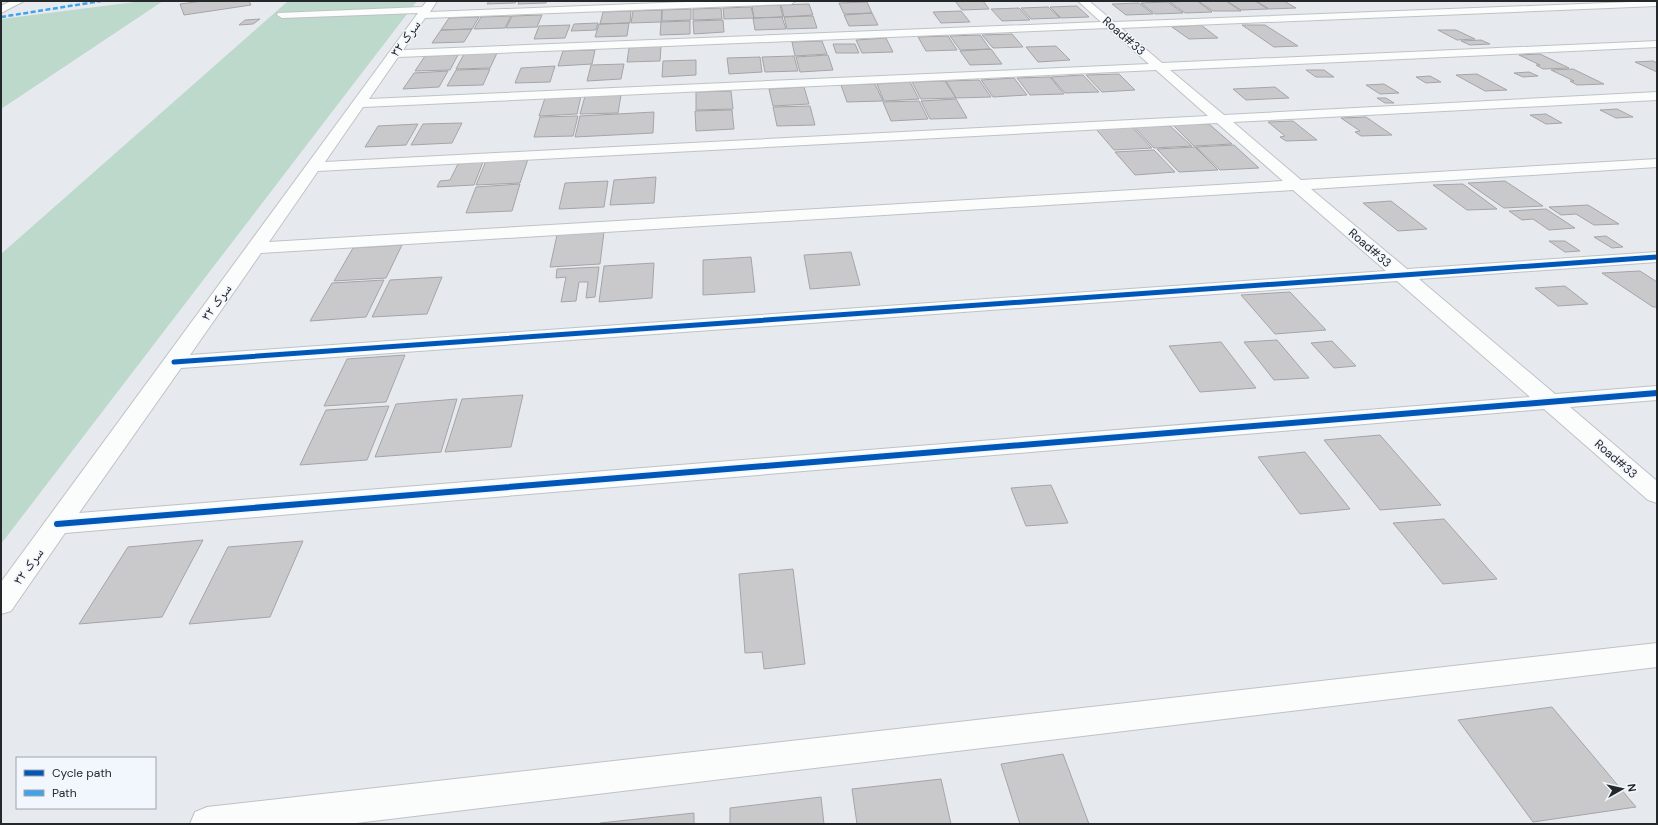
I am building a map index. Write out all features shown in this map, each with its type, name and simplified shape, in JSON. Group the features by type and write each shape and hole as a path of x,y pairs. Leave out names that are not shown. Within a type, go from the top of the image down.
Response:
{"street":[{"path":"282,15 426,8 791,1"},
{"name":"Road#33","path":"1083,1 1657,494"},
{"path":"1,3 17,2"},
{"path":"1,10 17,2"},
{"path":"393,54 1657,3"},
{"name":"سرک ۳۲","path":"1,603 426,8"},
{"path":"359,103 1657,44"},
{"path":"313,167 1657,96"},
{"path":"255,248 1657,163"},
{"path":"174,362 1657,257"},
{"path":"57,524 1550,403 1657,393"},
{"path":"207,824 1657,655"}],"green space":[{"path":"143,1 163,1 1,109 1,19"},
{"path":"288,1 417,1 1,544 1,254"}],"building":[{"path":"203,1 249,1 251,5 184,15 180,4"},
{"path":"489,1 517,1 515,3 487,4"},
{"path":"519,1 547,1 546,3 518,4"},
{"path":"955,1 983,1 989,9 962,10"},
{"path":"1197,1 1212,12 1185,13 1170,2"},
{"path":"1198,1 1226,1 1241,11 1213,11"},
{"path":"1227,1 1255,1 1268,9 1241,10"},
{"path":"1256,1 1284,1 1296,8 1269,9"},
{"path":"867,2 872,13 844,14 839,3"},
{"path":"1168,2 1183,13 1155,14 1141,3"},
{"path":"1139,3 1153,14 1126,15 1112,4"},
{"path":"809,4 813,15 784,17 781,5"},
{"path":"780,5 783,17 754,18 752,6"},
{"path":"1077,6 1089,17 1061,18 1050,7"},
{"path":"751,7 754,18 724,19 723,8"},
{"path":"1048,7 1060,18 1031,19 1021,8"},
{"path":"721,8 722,19 693,20 693,9"},
{"path":"1019,8 1030,20 1002,21 991,9"},
{"path":"691,9 691,20 662,21 662,10"},
{"path":"662,10 661,22 631,23 633,11"},
{"path":"631,11 630,23 600,24 603,12"},
{"path":"961,11 970,22 941,23 933,12"},
{"path":"872,13 878,25 849,26 844,15"},
{"path":"542,15 537,27 506,28 512,16"},
{"path":"511,16 505,28 474,29 481,17"},
{"path":"813,16 817,28 787,29 784,17"},
{"path":"479,17 472,29 441,30 449,18"},
{"path":"782,17 786,29 755,30 753,18"},
{"path":"260,19 253,24 239,25 245,20"},
{"path":"723,20 724,32 694,34 693,21"},
{"path":"690,21 690,34 660,35 661,22"},
{"path":"598,23 596,30 571,31 574,24"},
{"path":"629,23 627,36 595,37 599,24"},
{"path":"570,25 565,38 534,39 539,26"},
{"path":"1201,25 1218,38 1189,39 1172,27"},
{"path":"1242,25 1265,25 1298,46 1274,47"},
{"path":"472,29 464,42 432,43 441,30"},
{"path":"1438,30 1456,30 1475,39 1457,40"},
{"path":"1012,34 1023,47 993,48 982,35"},
{"path":"980,35 990,49 960,50 950,36"},
{"path":"948,36 957,50 926,51 918,37"},
{"path":"886,38 893,52 862,53 856,40"},
{"path":"1481,40 1490,44 1470,45 1461,41"},
{"path":"822,41 827,54 795,56 792,42"},
{"path":"833,44 855,44 859,53 836,53"},
{"path":"661,46 660,61 627,62 629,48"},
{"path":"1056,46 1070,60 1038,62 1026,47"},
{"path":"991,49 1002,64 970,65 960,51"},
{"path":"595,50 592,64 558,66 563,51"},
{"path":"497,53 490,68 456,69 464,54"},
{"path":"1540,54 1569,68 1543,69 1536,65 1540,65 1519,55"},
{"path":"458,55 450,70 415,71 425,56"},
{"path":"828,55 833,70 800,72 796,57"},
{"path":"794,56 798,71 765,72 762,57"},
{"path":"760,57 762,72 729,74 727,58"},
{"path":"696,60 696,75 662,77 663,61"},
{"path":"1653,61 1657,63 1657,72 1635,62"},
{"path":"624,64 621,79 587,81 591,65"},
{"path":"555,66 550,82 515,83 521,68"},
{"path":"490,69 483,85 447,86 456,70"},
{"path":"1573,69 1604,84 1577,85 1570,81 1574,81 1551,70"},
{"path":"1306,70 1324,70 1334,77 1316,77"},
{"path":"448,71 439,87 403,89 414,73"},
{"path":"1529,72 1538,76 1523,77 1514,73"},
{"path":"1119,74 1135,90 1102,92 1086,75"},
{"path":"1477,74 1507,90 1485,91 1456,75"},
{"path":"1083,75 1099,92 1065,93 1051,77"},
{"path":"1430,76 1441,82 1426,83 1416,77"},
{"path":"1050,77 1064,94 1030,95 1017,78"},
{"path":"1014,78 1027,95 993,97 981,80"},
{"path":"979,80 991,97 956,98 946,81"},
{"path":"945,81 956,98 921,99 912,82"},
{"path":"910,82 919,99 884,101 877,84"},
{"path":"875,84 883,101 847,102 841,85"},
{"path":"1384,84 1399,93 1380,94 1366,85"},
{"path":"804,87 809,104 773,106 769,89"},
{"path":"1275,87 1289,98 1246,100 1233,89"},
{"path":"731,91 733,109 696,110 696,92"},
{"path":"621,95 618,113 580,114 585,96"},
{"path":"581,96 577,114 539,116 545,98"},
{"path":"1377,98 1386,98 1394,103 1385,103"},
{"path":"956,99 967,118 930,119 921,101"},
{"path":"919,101 928,119 891,121 883,102"},
{"path":"810,106 815,125 777,126 773,107"},
{"path":"1617,109 1633,117 1616,118 1600,110"},
{"path":"732,110 734,129 696,131 695,111"},
{"path":"654,112 653,133 575,137 580,116"},
{"path":"1546,114 1562,123 1546,124 1530,115"},
{"path":"578,116 573,136 534,137 540,117"},
{"path":"1366,117 1392,135 1361,136 1355,132 1360,131 1341,118"},
{"path":"1293,121 1317,140 1286,141 1280,137 1285,136 1268,122"},
{"path":"462,123 452,143 411,145 423,124"},
{"path":"418,124 406,145 365,147 378,126"},
{"path":"1209,124 1232,144 1194,146 1173,125"},
{"path":"1170,126 1192,146 1154,148 1134,127"},
{"path":"1132,127 1152,148 1114,150 1096,129"},
{"path":"1234,145 1259,168 1220,170 1196,147"},
{"path":"1195,147 1218,170 1179,172 1157,149"},
{"path":"1154,150 1175,172 1135,175 1115,152"},
{"path":"528,159 520,183 476,185 486,161"},
{"path":"483,162 474,185 437,187 440,181 450,180 458,164"},
{"path":"656,177 654,203 610,205 614,180"},
{"path":"608,181 604,207 559,209 565,183"},
{"path":"1505,181 1543,206 1504,208 1468,183"},
{"path":"520,184 512,211 466,213 476,187"},
{"path":"1463,184 1497,209 1467,210 1433,185"},
{"path":"1391,201 1427,229 1398,231 1363,203"},
{"path":"1588,205 1619,224 1594,225 1576,214 1561,215 1549,207"},
{"path":"1546,209 1575,228 1549,230 1533,219 1522,220 1509,211"},
{"path":"604,232 600,264 550,267 557,235"},
{"path":"1606,236 1623,247 1612,248 1594,237"},
{"path":"1549,241 1565,241 1580,251 1565,252"},
{"path":"402,245 386,278 334,281 353,248"},
{"path":"851,252 860,285 810,289 804,255"},
{"path":"751,257 755,292 703,295 703,260"},
{"path":"654,263 652,298 599,302 604,266"},
{"path":"599,267 595,297 586,298 588,282 579,282 576,301 561,302 566,277 556,278 557,269"},
{"path":"1640,271 1657,282 1657,307 1653,307 1602,273"},
{"path":"442,277 427,314 372,317 390,280"},
{"path":"384,280 366,317 310,321 332,283"},
{"path":"1565,286 1588,304 1558,306 1535,288"},
{"path":"1290,292 1326,330 1275,334 1241,295"},
{"path":"1277,340 1309,378 1274,380 1244,342"},
{"path":"1332,341 1356,366 1334,368 1311,343"},
{"path":"1221,342 1256,388 1200,392 1169,346"},
{"path":"405,355 386,402 324,406 347,359"},
{"path":"523,395 511,447 445,452 462,399"},
{"path":"457,399 441,452 375,457 396,404"},
{"path":"389,406 367,460 300,465 326,410"},
{"path":"1380,435 1441,505 1380,510 1324,440"},
{"path":"1305,452 1350,509 1300,514 1258,457"},
{"path":"1051,485 1068,523 1026,526 1011,488"},
{"path":"1444,519 1497,579 1443,584 1393,523"},
{"path":"203,540 162,617 79,624 128,547"},
{"path":"303,541 270,617 189,624 228,547"},
{"path":"793,569 805,664 764,669 762,652 745,653 739,574"},
{"path":"1552,707 1636,807 1533,822 1458,720"},
{"path":"1063,754 1089,824 1020,824 1001,764"},
{"path":"941,779 951,824 857,824 852,789"},
{"path":"821,797 824,824 730,824 730,808"},
{"path":"694,813 694,824 599,824 600,823"}],"marked path":[{"path":"1,17 101,1"}],"cycle path":[{"path":"174,362 1657,257"},
{"path":"57,524 1657,393"}]}
